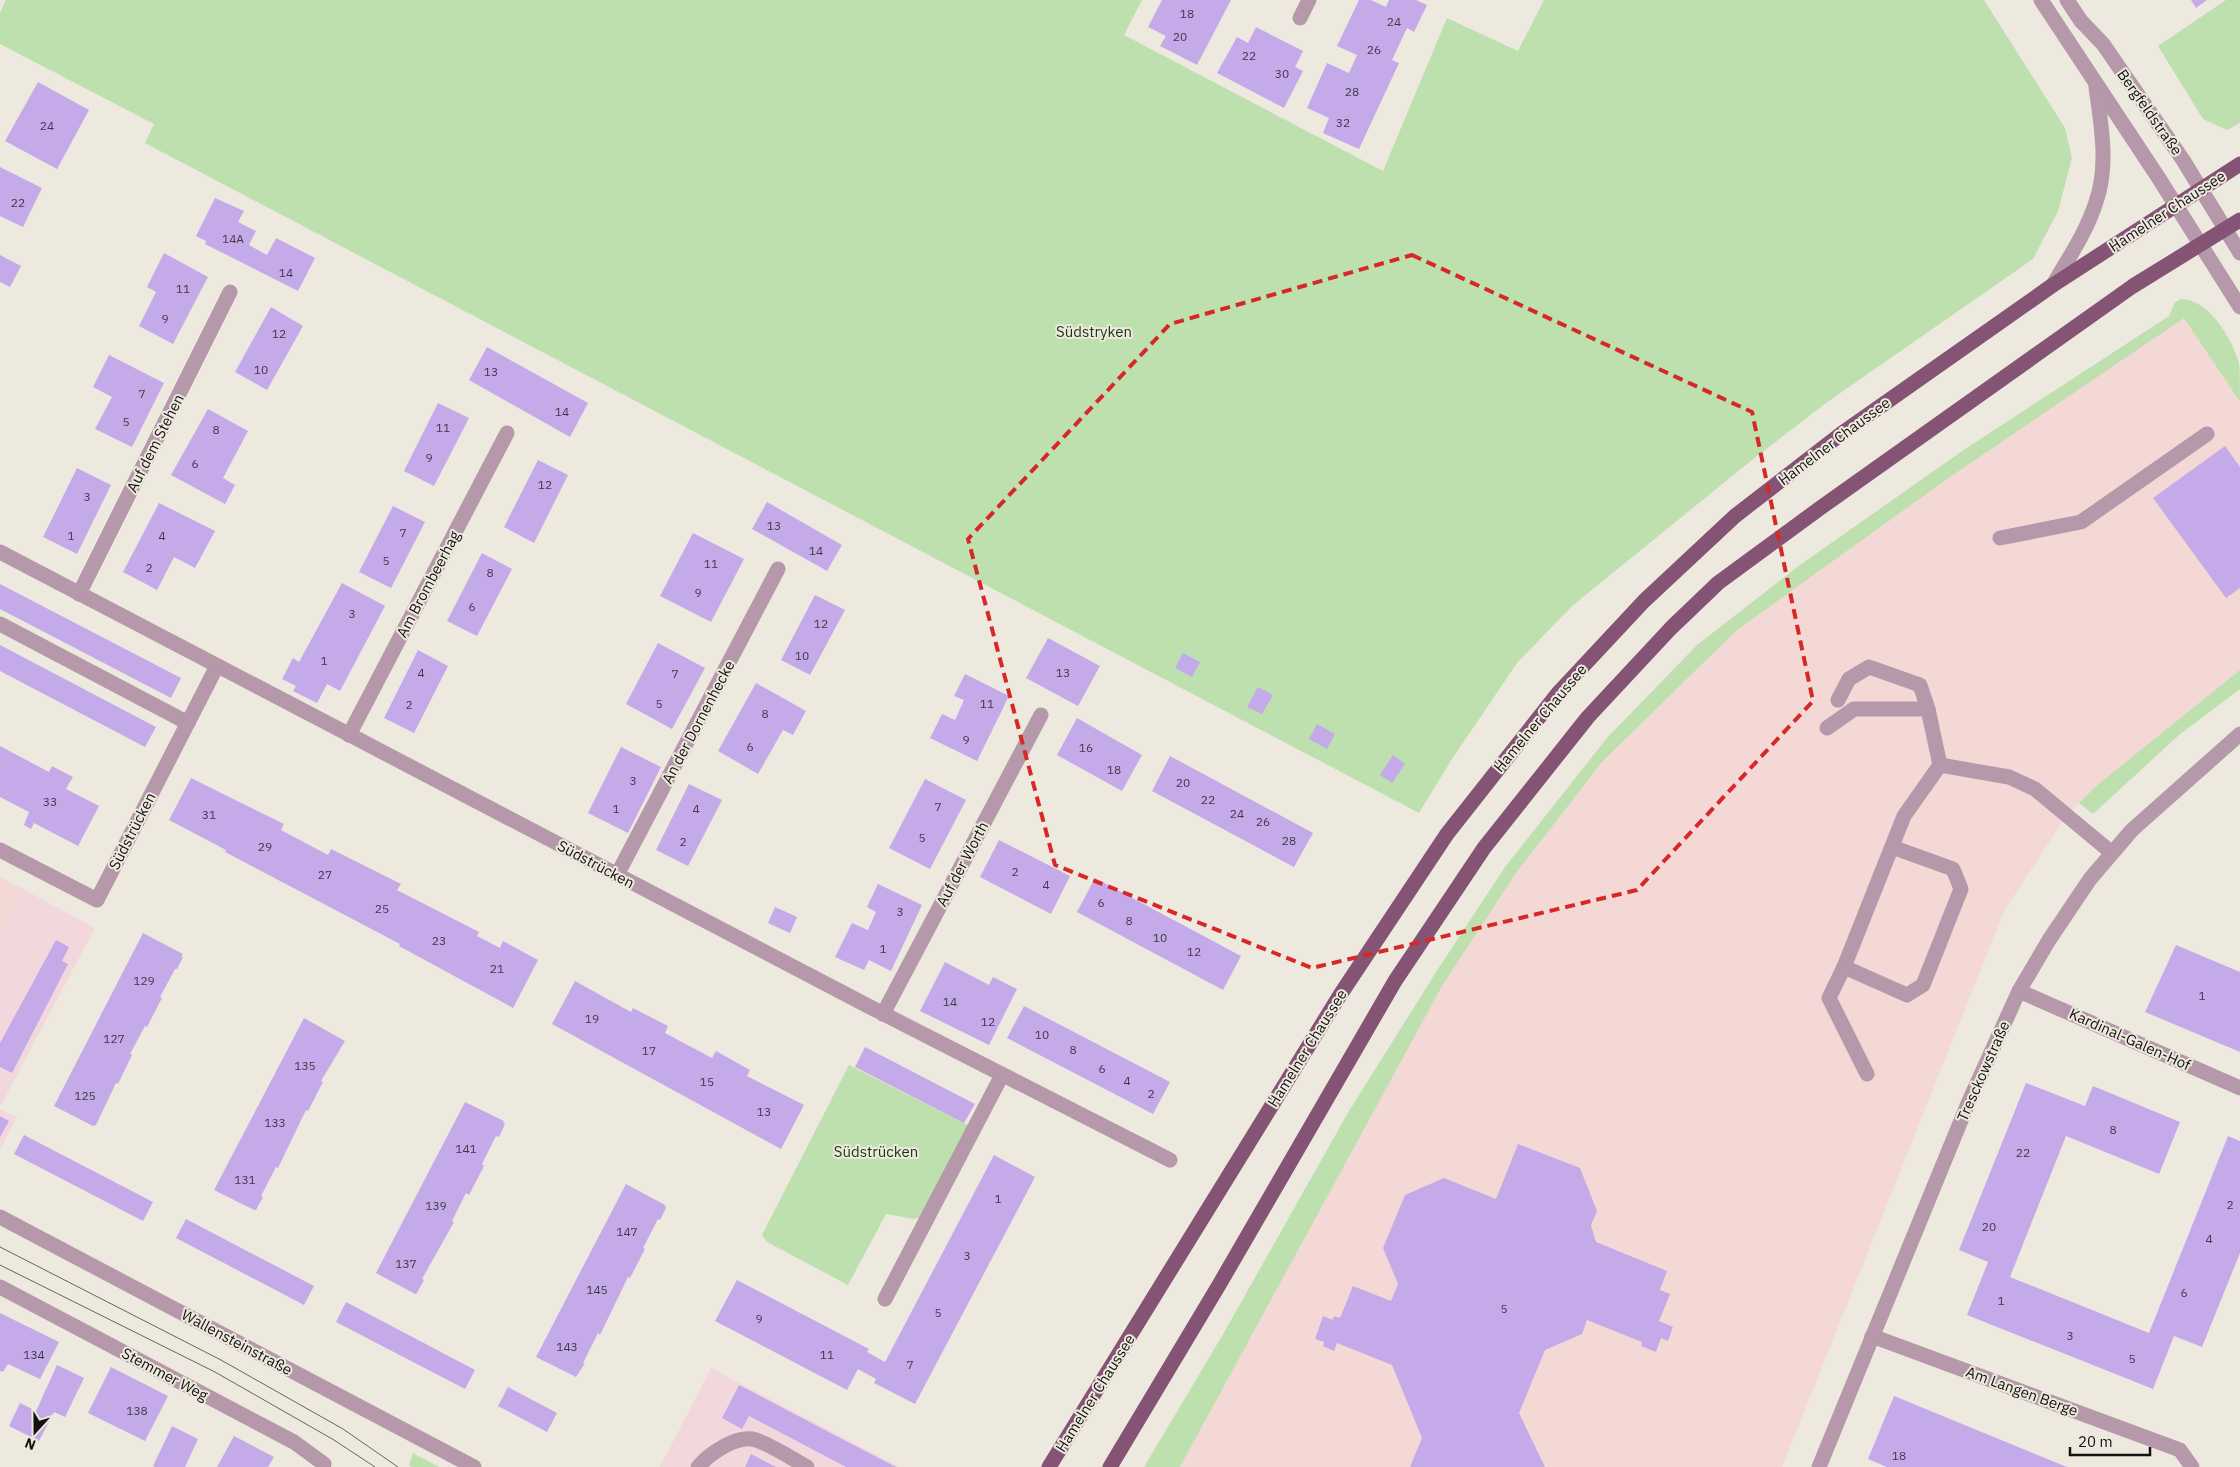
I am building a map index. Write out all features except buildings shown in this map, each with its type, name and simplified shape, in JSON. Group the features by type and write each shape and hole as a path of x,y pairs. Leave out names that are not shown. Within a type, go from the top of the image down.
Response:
{"main road":[{"name":"Hamelner Chaussee","path":"1049,1467 1340,994 1447,834 1558,692 1644,601 1735,516 1841,434 2053,285 2240,164"},
{"path":"1110,1467 1219,1285 1395,981 1484,848 1588,717 1671,628 1718,583 2133,286 2240,220"}],"street":[{"path":"1300,18 1309,0"},
{"name":"Bergfeldstraße","path":"2041,0 2240,307"},
{"name":"Bergfeldstraße","path":"2067,0 2081,21 2102,44 2183,160 2240,253"},
{"path":"2053,285 2096,203 2101,182 2103,140 2095,83"},
{"name":"Auf dem Stehen","path":"79,594 230,292"},
{"name":"Am Brombeerhag","path":"349,735 507,433"},
{"path":"2000,538 2081,522 2207,434"},
{"name":"Südstrücken","path":"0,552 883,1014 1170,1160"},
{"name":"An der Dornenhecke","path":"617,875 778,569"},
{"path":"0,624 188,723"},
{"name":"Südstrücken","path":"0,850 97,900 217,666"},
{"path":"1838,700 1849,679 1870,666 1920,685 1928,709 1940,765 1904,816 1844,967 1829,998 1867,1074"},
{"path":"1827,728 1854,709 1928,709"},
{"name":"Auf der Worth","path":"883,1014 1041,715"},
{"name":"Tresckowstraße","path":"1819,1467 1969,1101 2019,991 2054,932 2090,879 2112,853 2132,830 2240,734"},
{"path":"1940,765 2009,777 2035,789 2112,853"},
{"path":"1844,967 1907,995 1923,986 1961,889 1953,869 1892,847"},
{"name":"Kardinal-Galen-Hof","path":"2019,991 2240,1088"},
{"path":"885,1299 1002,1075"},
{"name":"Wallensteinstraße","path":"0,1217 474,1467"},
{"name":"Stemmer Weg","path":"0,1287 294,1442 324,1464 323,1467"},
{"name":"Am Langen Berge","path":"1872,1336 2180,1450 2192,1467"},
{"path":"698,1467 708,1455 730,1443 754,1439 807,1467"}],"highlighted area":[{"path":"1412,255 1752,412 1813,701 1637,890 1312,968 1055,865 968,539 1170,324"}],"shaded area":[{"path":"2184,317 2240,402 2240,670 2096,786 2067,815 2004,911 1782,1467 1180,1467 1442,986 1516,873 1602,762 1737,630 1953,475"},
{"path":"0,877 23,889 0,931"},
{"path":"23,889 95,928 0,1107 0,931"},
{"path":"0,1109 17,1117 0,1150"},
{"path":"711,1368 900,1467 660,1467"}],"green space":[{"name":"Südstryken","path":"6,0 1142,0 1124,35 1383,171 1447,18 1518,51 1544,0 1984,0 2065,128 2072,158 2058,211 2033,259 1826,403 1752,460 1572,606 1517,663 1450,762 1419,813 145,143 154,124 0,44 0,13"},
{"path":"2226,0 2240,0 2240,123 2227,130 2203,119 2158,46"},
{"path":"2181,299 2201,306 2210,313 2225,332 2239,363 2240,402 2184,318 1953,475 1737,630 1602,762 1516,873 1442,986 1180,1467 1144,1467 1222,1336 1349,1111 1438,969 1505,867 1607,738 1697,645 1800,565 1965,449 2169,316 2175,302"},
{"path":"2240,670 2240,689 2179,735 2093,814 2079,803 2096,786"},
{"name":"Südstrücken","path":"849,1065 970,1126 921,1217 914,1219 886,1214 848,1285 767,1242 762,1235"},
{"path":"413,1453 439,1467 412,1467 409,1465"}],"tram line":[{"path":"0,1247 221,1360 343,1429 398,1467"},
{"path":"0,1265 215,1372 334,1440 375,1467"}]}
